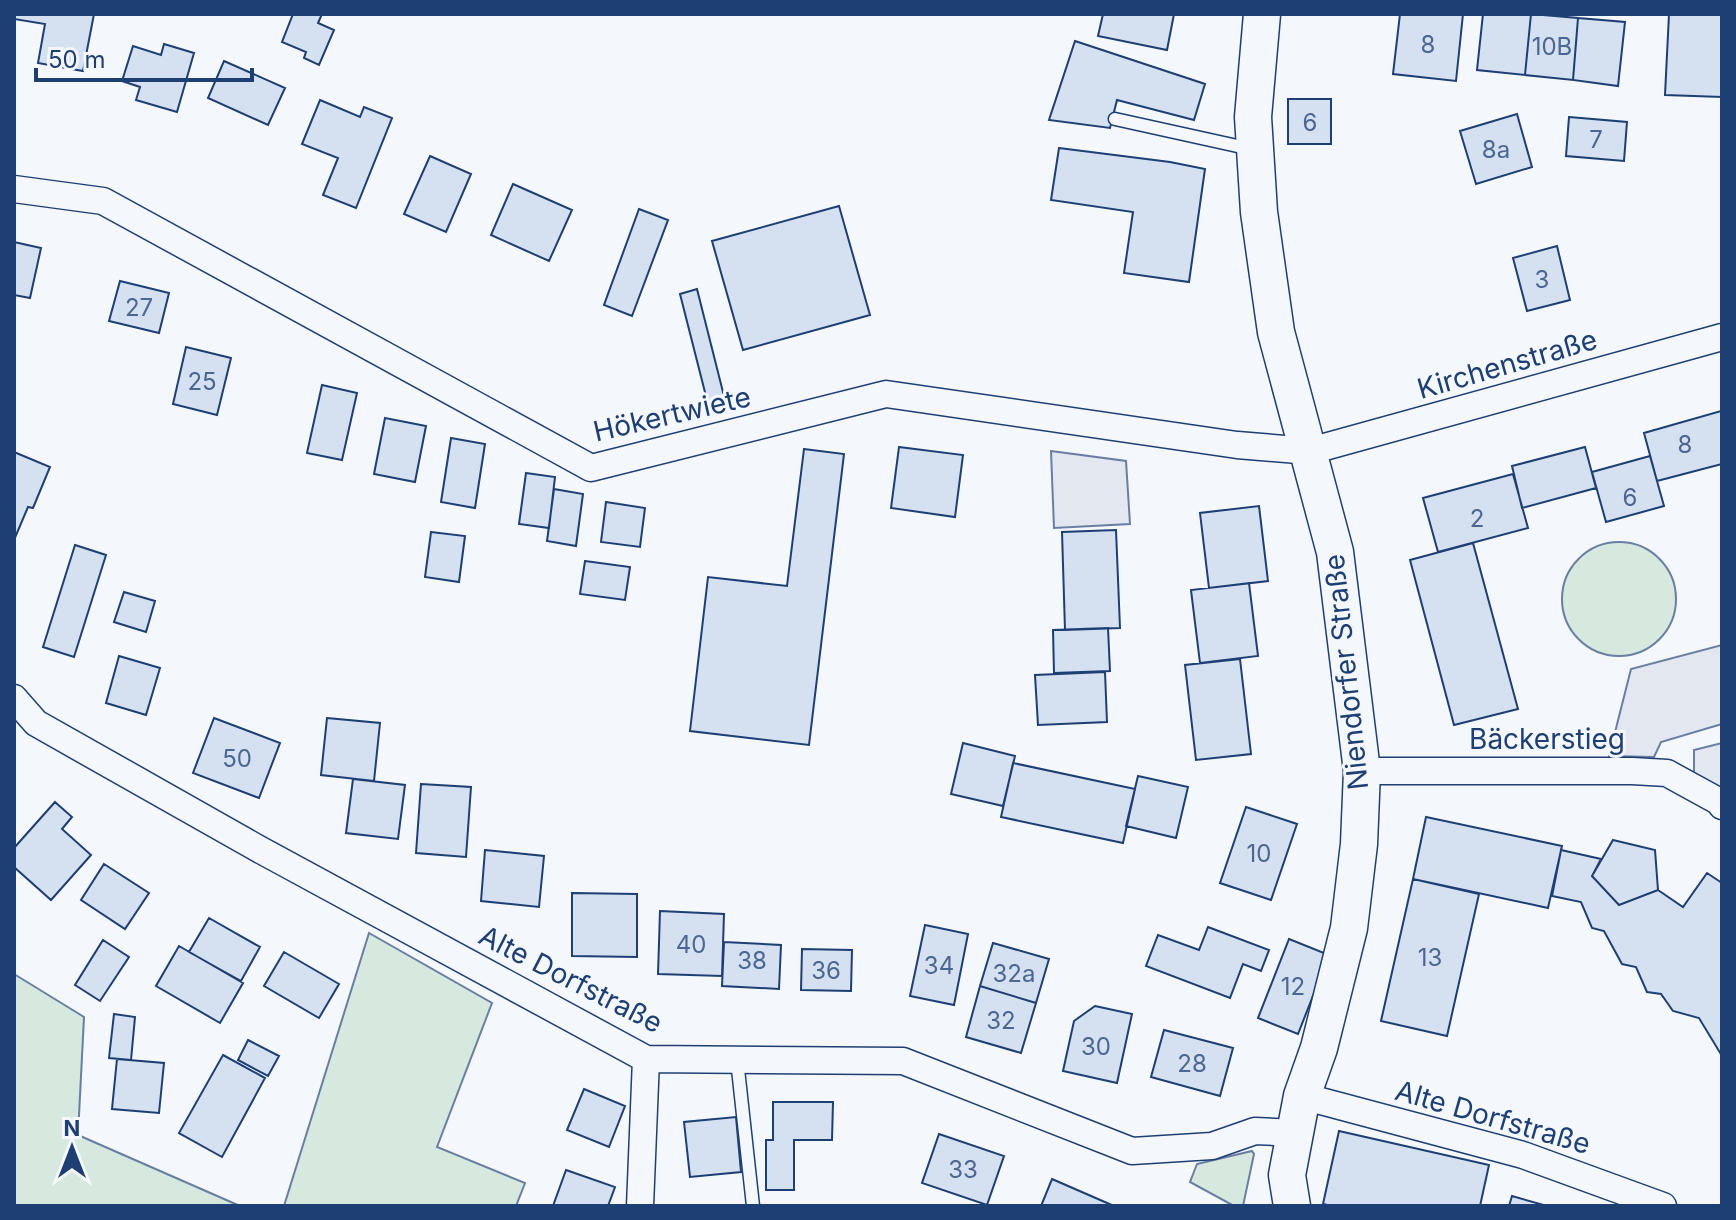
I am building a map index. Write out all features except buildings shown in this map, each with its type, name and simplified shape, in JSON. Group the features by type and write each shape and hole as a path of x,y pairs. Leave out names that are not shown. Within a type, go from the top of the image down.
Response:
{"main road":[{"name":"Niendorfer Straße","path":"1262,14 1253,117 1259,212 1276,332 1335,552 1362,771 1359,844 1349,928 1319,1048 1302,1096 1290,1190 1271,1199 1270,1206"}],"street":[{"name":"Hökertwiete","path":"14,189 103,201 591,468 886,394 1237,445 1310,451"},
{"name":"Kirchenstraße","path":"1310,451 1722,337"},
{"name":"Alte Dorfstraße","path":"14,698 36,723 257,848 646,1059 903,1061 1132,1151 1212,1146 1255,1131 1295,1133"},
{"name":"Bäckerstieg","path":"1362,771 1667,773 1722,806"},
{"path":"640,1206 646,1059"},
{"name":"Alte Dorfstraße","path":"1302,1096 1523,1155 1663,1206"}],"lane":[{"path":"1115,119 1254,149"},
{"path":"737,1060 753,1206"}],"shaded area":[{"path":"1051,451 1126,461 1130,524 1054,528"},
{"path":"1619,542 1641,546 1660,558 1672,577 1676,599 1672,621 1660,640 1641,652 1619,656 1597,652 1578,640 1566,621 1562,599 1566,577 1578,558 1597,546"},
{"path":"1722,645 1722,724 1661,742 1654,757 1609,756 1631,669"},
{"path":"1722,743 1722,790 1694,774 1694,750"},
{"path":"369,933 492,1003 437,1147 525,1183 516,1206 284,1206"},
{"path":"14,974 84,1017 78,1135 240,1206 14,1206"},
{"path":"1252,1151 1254,1154 1243,1206 1234,1206 1190,1182 1197,1164"}]}
